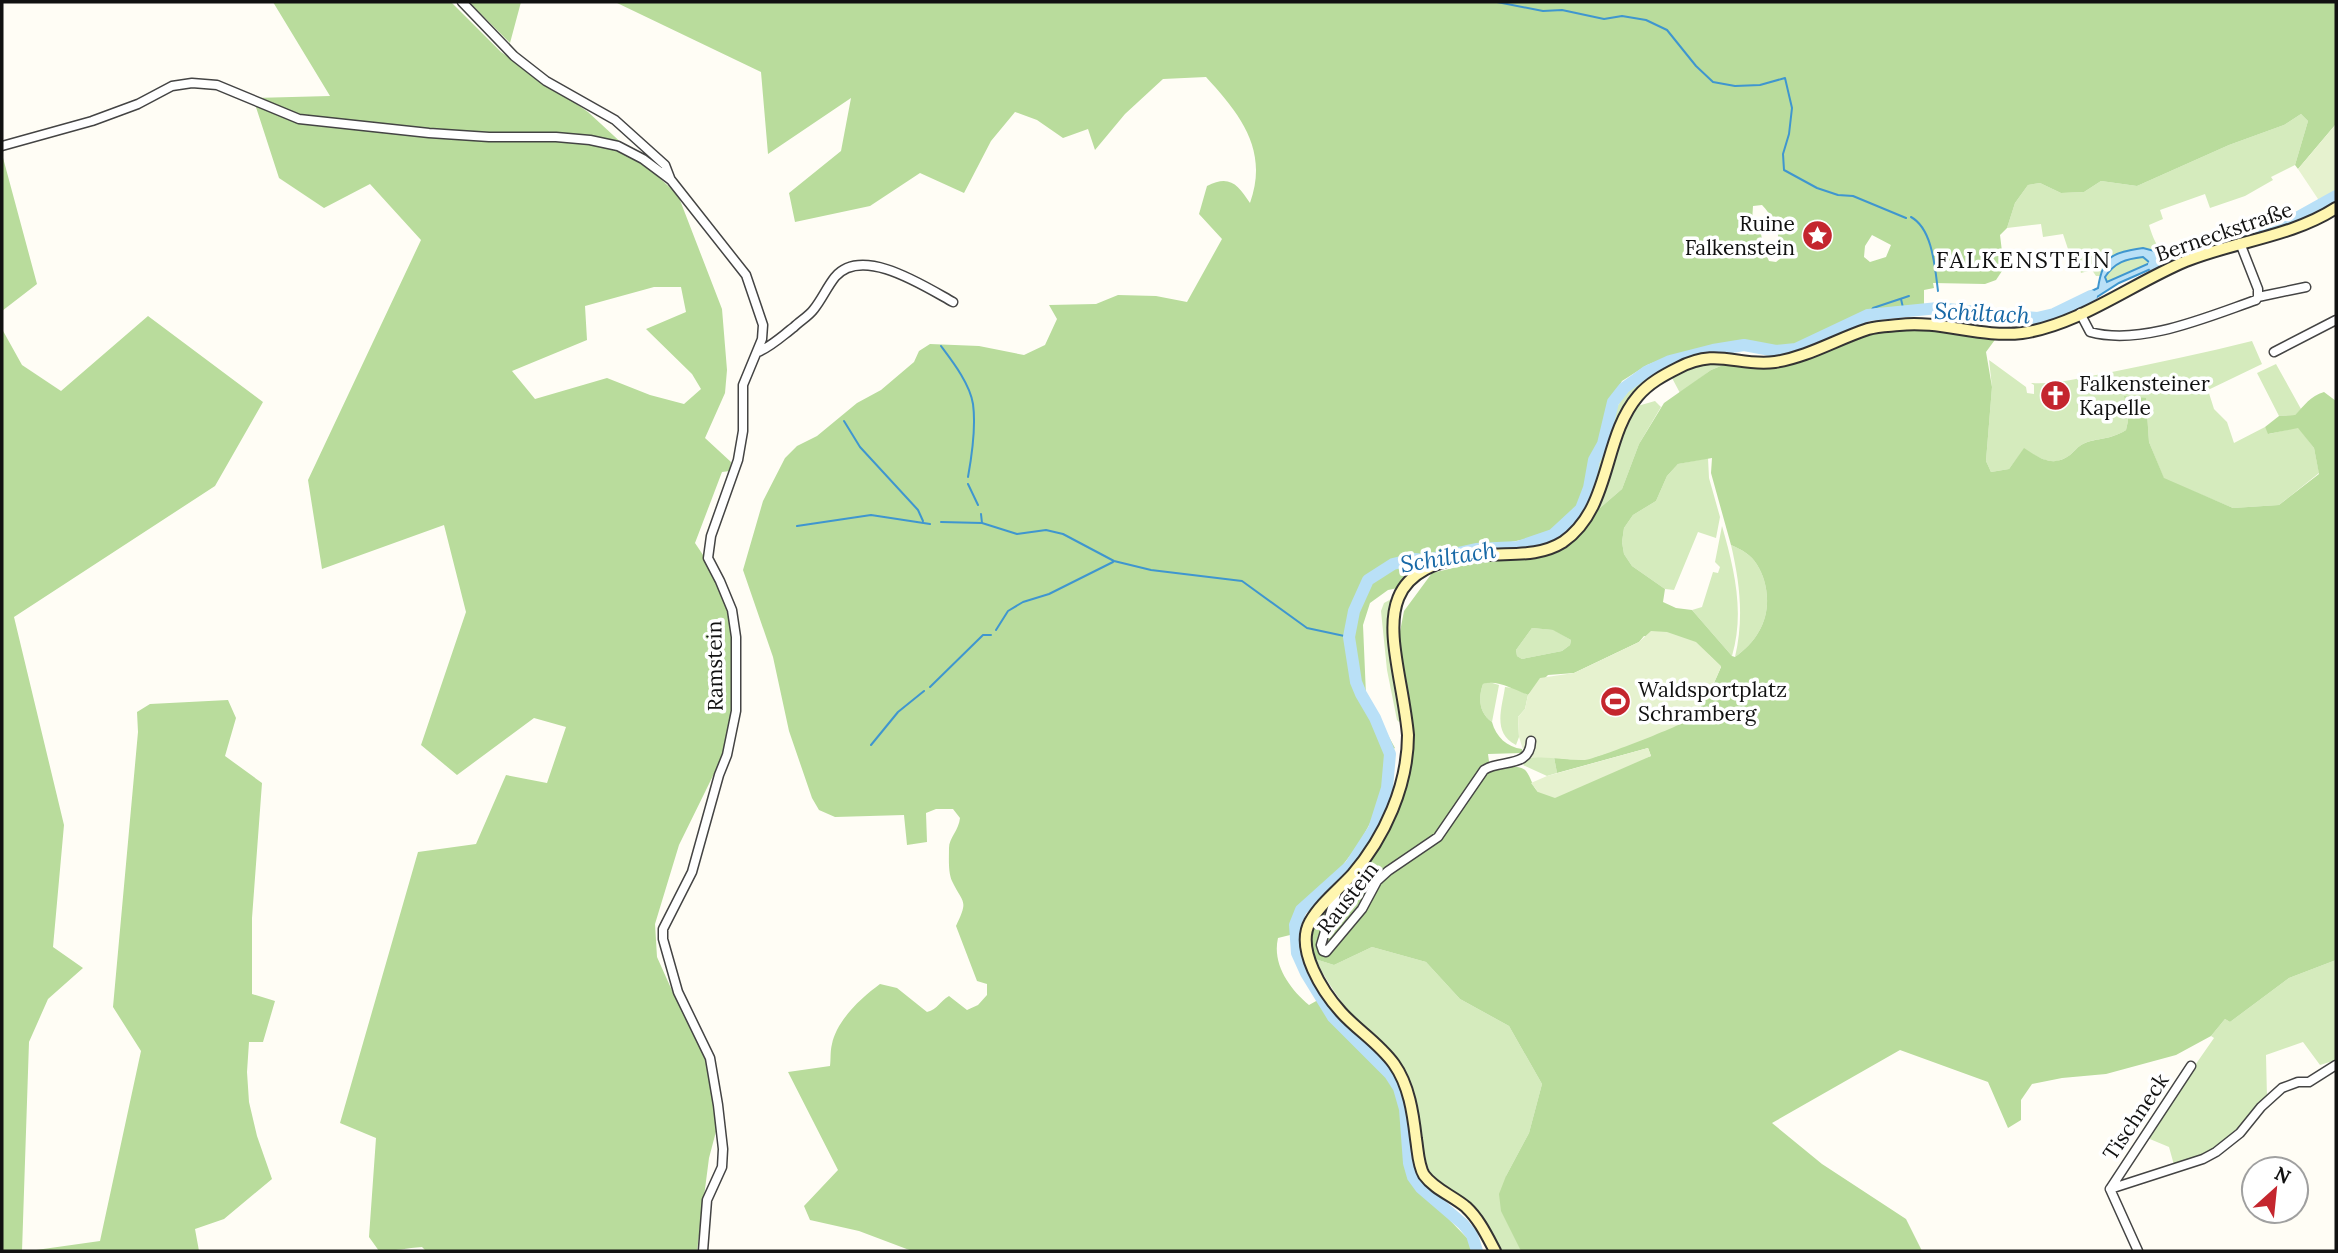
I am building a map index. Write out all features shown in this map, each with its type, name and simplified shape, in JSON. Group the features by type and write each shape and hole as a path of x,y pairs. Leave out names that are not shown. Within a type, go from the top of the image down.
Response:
{"main road":[{"name":"Berneckstraße","path":"1494,1251 1486,1234 1467,1208 1428,1180 1422,1172 1413,1117 1401,1076 1393,1062 1378,1046 1340,1011 1312,966 1306,949 1305,935 1319,908 1361,864 1383,829 1399,789 1408,752 1406,707 1392,625 1398,595 1408,582 1433,566 1457,558 1544,552 1572,535 1585,520 1594,502 1620,427 1631,406 1653,382 1681,366 1708,357 1774,362 1809,353 1870,328 1902,324 1938,325 2007,334 2039,330 2080,313 2185,261 2302,226 2316,221 2336,208"}],"street":[{"path":"462,2 514,56 546,81 615,120 665,165 671,180"},
{"path":"2,146 92,121 138,104 172,86 192,83 217,85 299,119 429,133 590,140 618,146 643,159 671,180"},
{"name":"Ramstein","path":"671,180 746,275 763,325 758,352 743,385 743,431 738,460 711,536 708,558 732,610 736,637 736,711 727,755 692,872 663,929 663,939 678,992 710,1058 718,1105 723,1149 722,1167 707,1200 704,1251"},
{"path":"2240,243 2258,289 2258,297"},
{"path":"758,352 812,311 836,275 850,265 878,266 953,302"},
{"path":"2080,313 2090,332 2118,336 2141,334 2181,325 2256,300 2258,297 2306,287"},
{"path":"2274,352 2336,320"},
{"path":"763,325 769,333 781,337"},
{"name":"Raustein","path":"1337,891 1321,945 1322,951 1326,951 1362,909 1382,876 1438,837 1483,770 1491,765 1518,762 1529,751 1531,741"},
{"name":"Tischneck","path":"2110,1189 2203,1159 2216,1152 2239,1133 2282,1088 2298,1082 2309,1082 2336,1065"},
{"name":"Tischneck","path":"2110,1189 2191,1066"},
{"name":"Tischneck","path":"2110,1189 2138,1251"}],"green space":[{"path":"273,2 451,2 501,52 588,112 678,195 722,309 727,370 725,393 705,438 731,462 730,471 722,472 695,543 733,600 733,735 679,845 655,924 657,957 674,995 710,1058 723,1105 709,1158 697,1251 426,1251 422,1247 379,1251 369,1237 376,1138 340,1123 418,852 476,844 506,775 547,783 566,727 534,718 457,775 421,745 466,612 444,525 322,569 308,480 421,240 370,184 324,208 279,178 253,98 330,96","holes":["654,287 681,287 686,312 646,329 692,374 701,389 684,404 650,395 607,378 535,399 512,371 587,340 585,306"]},
{"path":"469,2 521,2 510,43"},
{"path":"615,2 2336,2 2336,124 2298,169 2295,165 2308,121 2301,114 2284,125 2229,145 2137,186 2101,181 2084,192 2061,193 2040,183 2028,185 2015,203 2007,228 2000,235 2004,268 1996,280 1985,284 1933,283 1934,288 1924,290 1924,305 1880,313 1879,308 1865,310 1864,314 1803,343 1783,348 1733,342 1670,356 1647,365 1622,381 1610,401 1600,445 1590,459 1582,498 1558,527 1542,536 1487,543 1425,559 1427,565 1404,580 1398,588 1388,590 1370,603 1363,625 1366,695 1395,748 1384,754 1382,789 1362,838 1330,880 1298,909 1290,935 1278,938 1278,957 1284,975 1302,998 1309,1005 1318,1000 1346,1035 1390,1076 1402,1110 1409,1178 1468,1239 1474,1251 912,1251 859,1231 810,1220 804,1206 838,1170 788,1072 830,1066 831,1047 839,1026 858,1003 880,984 897,988 927,1012 949,996 967,1010 978,1005 987,995 987,984 977,981 956,926 963,902 949,869 949,844 960,818 953,809 936,809 926,813 927,842 907,845 904,815 835,817 819,810 812,798 789,731 773,657 743,570 763,501 785,458 797,446 817,436 857,403 881,390 914,362 919,351 930,344 979,346 1024,355 1045,345 1057,319 1049,305 1096,304 1118,295 1156,296 1187,302 1222,239 1199,214 1207,186 1228,181 1241,191 1250,203 1256,166 1248,134 1240,119 1206,77 1163,79 1125,114 1095,150 1088,129 1063,138 1037,120 1015,112 991,141 964,193 920,173 870,206 795,222 789,193 841,151 851,98 768,154 761,72","holes":["1762,205 1774,222 1779,237 1781,258 1776,262 1769,261 1760,223 1752,222 1753,206","1872,235 1891,245 1886,257 1870,262 1864,257 1865,246"]},
{"path":"2301,114 2308,121 2295,165 2271,177 2273,180 2245,196 2210,208 2205,194 2160,210 2163,219 2149,225 2155,242 2166,254 2143,249 2104,262 2100,276 2096,276 2092,270 2081,273 2075,252 2069,252 2063,234 2043,237 2041,224 2007,228 2015,203 2028,185 2040,183 2061,193 2084,192 2101,181 2137,186 2229,145 2284,125"},
{"path":"2336,124 2336,190 2320,202 2298,169"},
{"path":"2,154 37,284 2,311"},
{"path":"2143,257 2151,263 2107,282 2105,277 2117,265 2126,260"},
{"path":"148,316 263,402 215,486 14,617 64,825 53,947 83,968 48,999 29,1042 22,1251 2,1251 2,329 22,365 61,391"},
{"path":"1899,327 1997,337 1986,352 1992,387 1986,461 1991,472 2009,469 2024,448 2046,460 2058,461 2083,444 2120,433 2126,430 2128,421 2124,396 2146,398 2149,442 2164,478 2233,508 2279,505 2319,474 2314,448 2298,428 2268,434 2265,427 2279,416 2295,415 2308,401 2324,392 2336,401 2336,960 2289,978 2230,1022 2225,1019 2211,1036 2176,1055 2106,1074 2032,1084 2021,1100 2021,1120 2008,1128 1988,1082 1900,1050 1772,1123 1822,1164 1906,1219 1922,1251 1521,1251 1501,1211 1499,1194 1529,1133 1542,1084 1509,1026 1460,999 1426,962 1372,947 1334,965 1315,959 1310,940 1316,919 1334,898 1336,907 1342,891 1368,862 1412,750 1413,730 1398,642 1404,611 1432,573 1491,559 1557,549 1575,538 1593,514 1622,489 1639,444 1664,403 1711,370 1728,363 1776,366 1868,333","holes":["1712,458 1711,473 1731,545 1749,555 1755,562 1763,576 1766,591 1763,623 1752,641 1735,657 1692,610 1676,608 1663,602 1665,589 1632,566 1624,554 1622,542 1624,528 1633,515 1656,501 1667,476 1678,464","1532,628 1553,630 1571,640 1570,645 1562,651 1522,659 1517,656 1516,650","1644,636 1709,655 1721,667 1709,694 1606,753 1581,759 1554,757 1557,773 1648,748 1651,756 1538,792 1523,769 1490,769 1488,754 1522,753 1522,749 1503,740 1484,714 1480,700 1483,684 1500,684 1528,695 1548,675 1574,673 1639,642"]},
{"path":"2252,341 2262,364 2208,390 2214,409 2227,422 2234,443 2265,427 2269,434 2298,427 2314,448 2319,473 2279,505 2233,508 2164,479 2149,442 2146,399 2124,396 2128,421 2126,430 2083,444 2058,461 2046,460 2024,449 2009,469 1991,472 1986,461 1992,387 1989,360 2026,387 2027,393 2034,394 2034,385 2031,383 2079,378"},
{"path":"1718,362 1728,363 1711,370 1680,393 1672,378 1690,368"},
{"path":"1675,363 1676,365 1646,383 1595,488 1616,408 1637,384"},
{"path":"2276,364 2301,409 2295,415 2279,416 2257,373"},
{"path":"1655,401 1661,407 1639,444 1622,489 1593,514 1634,407"},
{"path":"1708,458 1709,478 1720,517 1716,538 1698,532 1674,590 1665,589 1632,566 1624,554 1624,528 1633,515 1656,501 1667,476 1678,464"},
{"path":"1722,526 1734,574 1738,607 1732,656 1692,610 1702,607 1713,572 1718,573 1720,567 1715,562"},
{"path":"1731,545 1746,553 1757,565 1764,580 1767,602 1763,623 1758,632 1735,657 1740,601"},
{"path":"1393,598 1389,618 1403,719 1399,722 1387,670 1381,611 1384,603"},
{"path":"1532,628 1554,630 1571,640 1570,645 1562,651 1522,659 1517,656 1516,650"},
{"name":"Waldsportplatz Schramberg","path":"1651,631 1667,632 1696,642 1721,666 1708,694 1692,718 1657,734 1585,760 1526,759 1519,737 1518,717 1525,709 1528,695 1540,678 1574,673 1639,642"},
{"path":"1489,682 1499,685 1492,722 1484,714 1480,700 1483,684"},
{"path":"1505,687 1528,695 1525,709 1518,717 1519,737 1516,745 1504,734 1501,727"},
{"path":"228,700 236,718 225,756 262,783 252,918 252,994 275,1001 263,1042 249,1042 247,1072 249,1102 272,1179 224,1219 195,1229 199,1251 29,1251 100,1241 141,1051 113,1007 138,732 137,712 150,704"},
{"path":"1648,748 1651,756 1555,798 1538,792 1531,783 1547,776"},
{"path":"1554,757 1557,773 1547,776 1523,765 1526,759"},
{"path":"1372,947 1426,962 1460,999 1509,1026 1542,1084 1529,1133 1506,1176 1521,1251 1501,1251 1491,1233 1434,1178 1423,1154 1411,1096 1402,1069 1388,1049 1352,1015 1315,959 1334,965"},
{"path":"2336,960 2336,1060 2320,1065 2303,1042 2266,1055 2267,1098 2241,1128 2214,1151 2174,1165 2169,1147 2145,1137 2214,1038 2211,1036 2225,1019 2230,1022 2289,978"}],"water":[{"path":"2143,248 2166,254 2169,261 2119,283 2086,304 2080,304 2075,299 2098,288 2106,262 2116,254","holes":["2143,257 2150,263 2107,282 2105,277 2126,260"]}],"waterway":[{"path":"1497,2 1543,11 1562,10 1604,19 1622,16 1646,20 1667,30 1696,66 1713,82 1735,86 1760,85 1785,78 1792,108 1783,154 1784,170 1817,188 1838,195 1853,196 1906,218"},
{"name":"Schiltach","path":"2154,265 2204,243 2293,220 2336,196"},
{"path":"1911,217 1924,231 1928,240 1938,291"},
{"path":"1867,316 1873,308 1909,296"},
{"name":"Schiltach","path":"1477,1251 1472,1235 1463,1224 1421,1188 1413,1177 1409,1163 1405,1109 1399,1088 1390,1074 1333,1017 1297,953 1295,925 1301,910 1350,866 1374,829 1387,788 1390,754 1356,682 1349,637 1354,611 1368,580 1393,564 1476,549 1518,547 1553,535 1581,509 1589,488 1594,460 1603,444 1613,402 1624,388 1646,372 1670,361 1744,345 1776,351 1796,349 1868,315 1938,308 2037,318 2054,314 2091,296"},
{"path":"1901,299 1904,312"},
{"path":"941,346 965,381 973,404 974,431 968,477"},
{"path":"844,421 860,447 918,510 923,521"},
{"path":"968,484 978,505"},
{"path":"981,514 982,523"},
{"path":"797,526 871,515 930,524"},
{"path":"941,522 982,523 1017,534 1046,530 1063,534 1114,561 1151,570 1242,581 1307,628 1349,637"},
{"path":"996,630 1008,611 1023,602 1049,594 1113,562"},
{"path":"930,687 983,635 991,635"},
{"path":"871,745 898,712 924,691"}],"place":[{"name":"Ruine Falkenstein","path":"1818,236"},
{"name":"Falkensteiner Kapelle","path":"2056,396"},
{"name":"Waldsportplatz Schramberg","path":"1615,702"}],"district":[{"name":"FALKENSTEIN","path":"2024,260"}]}
